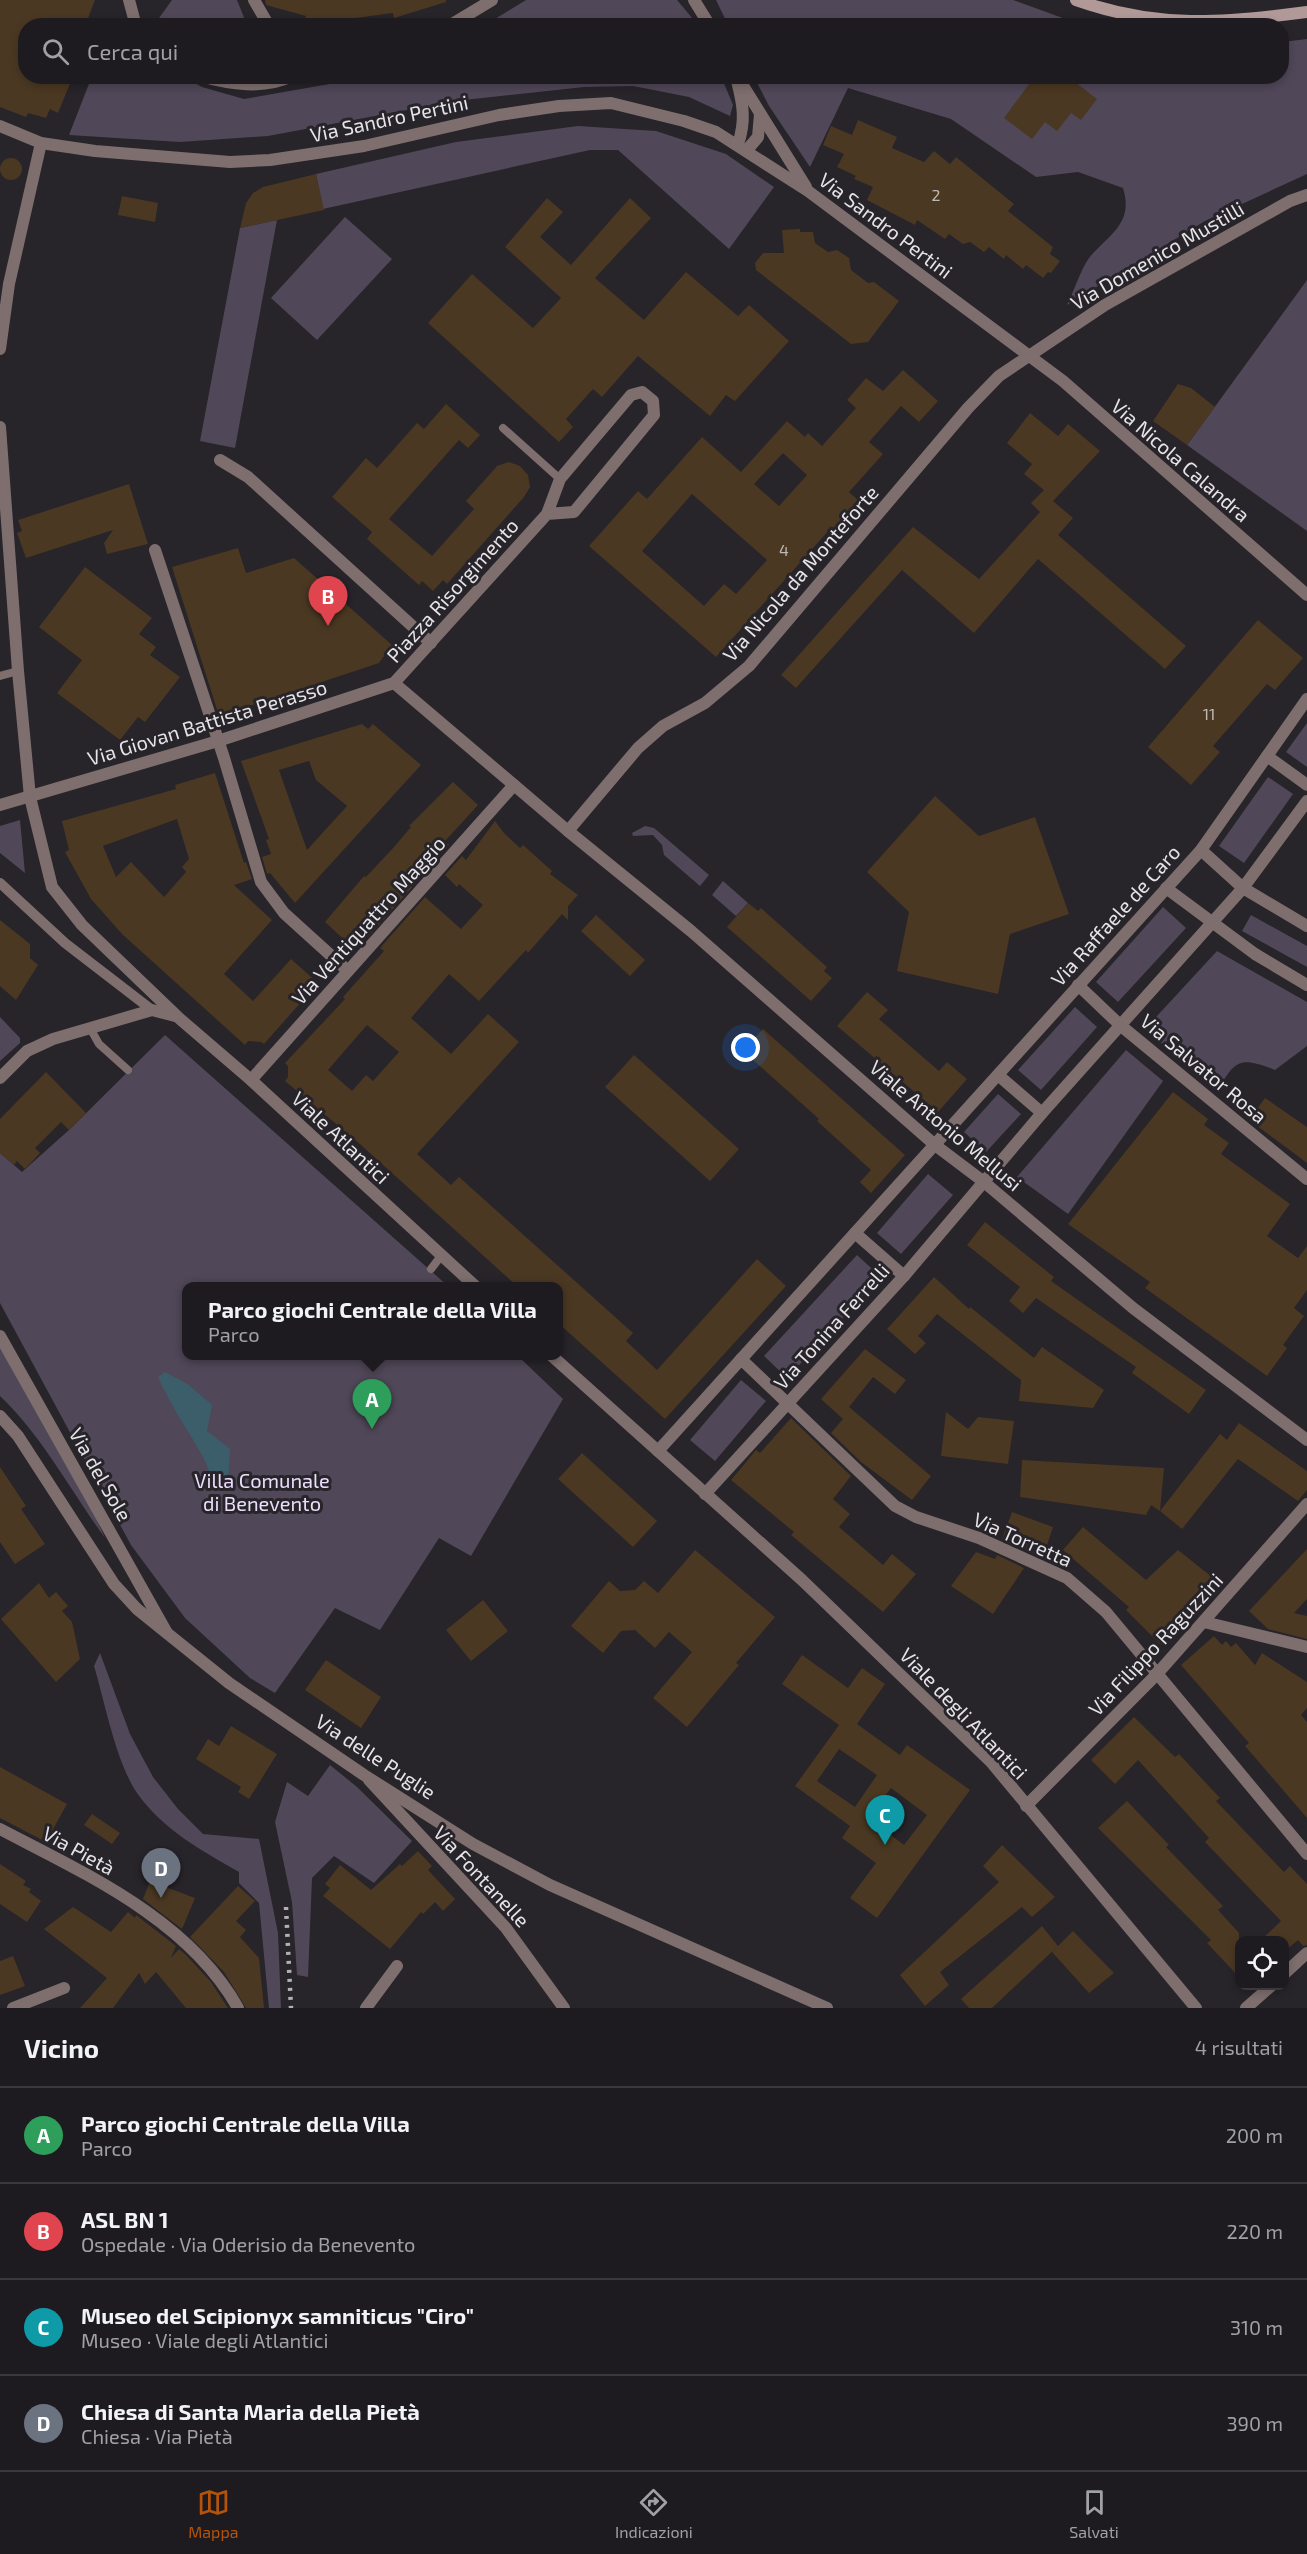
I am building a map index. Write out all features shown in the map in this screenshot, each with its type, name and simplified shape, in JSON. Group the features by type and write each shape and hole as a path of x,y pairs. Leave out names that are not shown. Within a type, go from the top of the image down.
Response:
{"main road":[{"path":"1076,0 1138,18"},
{"path":"1240,18 1307,12"}],"street":[{"path":"129,0 134,18"},
{"path":"254,0 264,18"},
{"path":"462,18 492,0"},
{"path":"694,0 705,18"},
{"path":"227,84 253,84"},
{"path":"739,84 744,110 742,147"},
{"path":"742,84 808,191"},
{"name":"Via Sandro Pertini","path":"0,126 41,143 95,151 231,162 270,160 364,146 499,115 559,106 611,103 684,121 716,132 742,147 808,191 1029,356"},
{"path":"742,147 758,136 760,110"},
{"path":"0,349 9,284 41,143"},
{"name":"Via Domenico Mustilli","path":"1029,356 1105,305 1280,207 1307,195"},
{"name":"Via Nicola Calandra","path":"1029,356 1063,381 1307,595"},
{"name":"Via Nicola da Monteforte","path":"568,831 638,748 663,726 705,703 748,666 968,408 999,376 1029,356"},
{"name":"Piazza Risorgimento","path":"547,514 574,512 654,415 653,401 642,392 631,395 560,479 547,514 394,683 568,831"},
{"name":"Viale Atlantici","path":"0,427 30,797 52,887 64,906 82,925 179,1018 251,1080 470,1282"},
{"path":"220,460 248,477 431,643"},
{"path":"155,550 218,741 261,882 284,913 348,972"},
{"name":"Via Giovan Battista Perasso","path":"0,805 218,741 394,683"},
{"name":"Via Raffaele de Caro","path":"935,1144 1201,850 1307,699"},
{"path":"1267,756 1307,785"},
{"name":"Via Ventiquattro Maggio","path":"251,1080 514,785"},
{"path":"984,1182 1042,1113 1243,888 1307,801"},
{"name":"Viale Antonio Mellusi","path":"568,831 691,931 935,1144 984,1182 1133,1308 1307,1440"},
{"path":"1201,850 1243,888 1307,926"},
{"path":"0,883 57,935 152,1010 179,1018"},
{"path":"1166,888 1211,924 1307,985"},
{"name":"Via Salvator Rosa","path":"1078,985 1120,1025 1307,1179"},
{"path":"0,1077 27,1051 53,1040 152,1010"},
{"path":"998,1074 1042,1113"},
{"path":"658,1451 935,1144"},
{"name":"Via Tonina Ferrelli","path":"705,1494 904,1275 984,1182"},
{"path":"855,1233 904,1275"},
{"name":"Via del Sole","path":"0,1336 167,1633"},
{"name":"Via Torretta","path":"741,1359 789,1402 895,1506 916,1517 979,1538 1067,1578 1106,1612 1307,1854"},
{"path":"556,1360 705,1494"},
{"name":"Via delle Puglie","path":"0,1416 18,1436 114,1584 136,1609 229,1683 364,1775 473,1844 550,1885 826,2008"},
{"name":"Viale degli Atlantici","path":"705,1494 801,1580 991,1762 1196,2008"},
{"name":"Via Filippo Raguzzini","path":"1026,1806 1157,1674 1307,1504"},
{"path":"1204,1622 1307,1647"},
{"name":"Via Fontanelle","path":"364,1775 506,1928 564,2008"},
{"name":"Via Pietà","path":"0,1830 58,1860 146,1912 186,1942 215,1974 237,2008"},
{"path":"1289,1969 1307,1953"},
{"path":"366,2008 397,1966"},
{"path":"13,2008 64,1988"},
{"path":"1246,2008 1266,1990"}],"lane":[{"path":"503,428 560,479"},
{"path":"0,676 18,671"},
{"path":"90,1028 99,1044 128,1070"},
{"path":"430,1269 441,1256"}],"green space":[{"path":"172,0 237,0 244,18 159,18"},
{"path":"526,0 677,0 692,18 496,18"},
{"path":"716,0 1013,0 1063,18 725,18"},
{"path":"1307,39 1307,174 1205,221 1067,305 1089,258 1118,228 1122,220 1126,200 1123,188 1078,172 1036,177 951,119 848,88 810,167 769,106 758,84 1289,84 1289,41"},
{"path":"89,84 197,84 244,99 329,84 724,84 733,105 730,116 689,97 633,86 584,87 455,101 268,136 180,142 69,135"},
{"path":"578,126 656,131 726,154 774,187 729,249 618,150 590,150 323,209 316,174 456,142"},
{"path":"345,217 392,259 317,340 271,298"},
{"path":"277,220 235,448 200,441 240,228"},
{"path":"1307,280 1307,531 1187,445"},
{"path":"1307,723 1307,767 1286,752"},
{"path":"1268,777 1293,794 1244,863 1219,846"},
{"path":"20,820 25,873 0,853 0,826"},
{"path":"645,826 654,828 709,875 700,886 664,855 662,845 653,835 633,836 632,833"},
{"path":"723,881 748,903 736,916 712,895"},
{"path":"1163,907 1186,928 1118,1002 1096,982"},
{"path":"1251,915 1307,946 1307,967 1242,931"},
{"path":"1217,951 1307,1002 1307,1046 1275,1070 1253,1063 1239,1064 1229,1073 1217,1092 1145,1029"},
{"path":"1075,1007 1097,1027 1041,1090 1018,1070"},
{"path":"0,1017 20,1038 20,1043 0,1061"},
{"name":"Villa Comunale di Benevento","path":"165,1035 443,1282 182,1282 182,1360 522,1360 563,1399 471,1556 439,1538 380,1630 335,1608 275,1693 250,1678 185,1618 131,1545 0,1303 0,1153 22,1172 69,1130"},
{"path":"1126,1050 1163,1081 1068,1214 1017,1177"},
{"path":"998,1094 1021,1114 986,1152 964,1132"},
{"path":"928,1174 953,1195 901,1254 877,1233"},
{"path":"857,1255 881,1277 787,1378 764,1356"},
{"path":"0,1346 88,1500 105,1538 43,1446 0,1396"},
{"path":"741,1380 766,1401 715,1461 690,1440"},
{"path":"100,1653 130,1734 153,1777 178,1809 203,1834 259,1839 278,1933 281,2008 269,2008 259,1903 239,1883 239,1872 197,1847 158,1818 137,1793 130,1780 117,1749 94,1666"},
{"path":"330,1765 357,1787 412,1841 374,1883 334,1856 312,1878 308,1977 297,1975 292,1902 275,1822 287,1782 308,1796"}],"water":[{"path":"165,1372 189,1385 212,1405 207,1431 230,1449 228,1482 213,1481 204,1459 158,1377"}],"building":[{"path":"0,0 95,0 88,18 18,18 18,84 70,84 58,113 50,109 46,118 28,113 26,117 0,107"},
{"path":"265,0 446,0 446,2 394,18 393,13 356,18 305,18 306,16 266,5"},
{"path":"1029,84 1077,84 1097,99 1081,120 1071,113 1057,131 1045,122 1032,139 1004,118"},
{"path":"858,120 897,137 892,148 924,162 934,151 950,164 956,157 1014,204 1008,211 1053,247 1050,254 1060,261 1051,273 1048,272 1043,278 1026,265 1023,269 1006,255 1004,259 989,247 984,252 970,242 963,244 949,234 945,239 917,220 915,225 867,200 873,187 854,179 856,176 837,167 844,154 823,145 831,126 852,135"},
{"path":"11,158 19,161 22,169 19,177 11,180 3,177 0,169 3,161"},
{"path":"316,174 324,210 240,228 246,203 253,193 263,187"},
{"path":"122,196 158,203 155,222 118,215"},
{"path":"547,198 563,212 540,237 571,265 630,198 651,218 595,278 644,320 686,272 738,316 749,305 789,341 735,401 726,395 710,416 638,356 602,397 593,389 566,419 573,427 559,442 428,323 472,274 533,328 561,298 505,247"},
{"path":"800,229 800,232 813,232 815,243 828,252 837,250 849,258 851,270 868,283 874,282 899,301 868,342 851,344 756,270 755,263 763,253 784,253 782,230"},
{"path":"903,370 938,401 919,422 901,406 869,442 883,454 849,492 859,501 832,531 830,529 716,657 589,546 638,491 647,499 702,437 741,472 787,421 805,437 808,433 822,446 856,408 847,400 866,378 883,391","holes":["783,453 807,475 779,506 754,484","692,494 767,560 736,594 724,584 704,606 642,551"]},
{"path":"1178,384 1191,388 1215,407 1187,445 1153,421"},
{"path":"446,404 480,435 468,448 459,440 389,519 432,556 474,509 466,501 497,466 509,462 520,466 528,475 530,487 524,497 447,584 443,580 433,591 422,581 419,585 367,539 372,532 332,497 366,458 377,468 417,423 424,429"},
{"path":"1030,413 1058,436 1068,424 1100,451 1053,501 1073,518 1058,535 1186,646 1165,669 1038,559 974,633 902,570 796,688 781,675 913,527 979,579 1040,512 1031,503 1044,490 1024,474 1032,464 1007,443"},
{"path":"129,484 148,544 107,554 104,543 113,530 26,558 17,533 22,531 18,520"},
{"path":"238,548 246,573 294,558 392,645 379,663 219,716 172,567"},
{"path":"85,567 152,618 139,634 156,647 150,655 180,677 145,722 138,717 120,740 57,693 82,660 39,627"},
{"path":"1258,620 1303,658 1275,690 1267,684 1213,746 1220,752 1191,785 1148,747"},
{"path":"362,724 368,729 373,724 421,765 295,903 270,873 267,874 262,857 271,854 266,840 269,839 241,761","holes":["309,761 316,780 347,806 307,850 279,770"]},
{"path":"215,773 244,863 246,862 252,879 234,885 272,920 224,974 253,1001 291,959 318,983 264,1044 248,1041 245,1045 122,934 91,899 65,852 69,850 62,821 176,789 175,785","holes":["177,819 189,859 182,867 186,872 164,897 131,862 116,877 103,846"]},
{"path":"453,782 478,805 445,841 449,845 433,863 429,859 409,880 413,886 368,937 362,932 350,945 325,922 364,876 366,877 394,847 411,827 409,826"},
{"path":"935,796 979,836 1035,817 1069,914 1010,934 998,994 897,971 909,912 867,872"},
{"path":"495,821 520,848 523,845 552,871 550,874 578,895 568,906 568,920 562,914 528,953 526,950 479,1001 449,974 411,1018 451,1054 488,1014 519,1042 417,1154 451,1185 459,1177 633,1333 626,1341 657,1370 757,1259 786,1286 665,1419 563,1327 563,1282 512,1282 361,1145 285,1081 288,1077 288,1066 285,1063 345,999 343,997 384,951 380,948 425,897 461,929 483,905 459,884 457,887 445,875 462,856 466,860","holes":["367,1025 399,1052 373,1081 366,1075 352,1091 328,1070"]},
{"path":"748,903 758,911 761,908 827,967 824,971 832,978 811,1001 727,927"},
{"path":"596,915 645,960 630,976 581,931"},
{"path":"0,920 30,944 30,958 38,965 16,1000 0,986"},
{"path":"867,992 888,1010 879,1019 939,1071 947,1062 967,1079 938,1112 837,1026"},
{"path":"763,1029 905,1155 871,1193 860,1182 871,1170 817,1121 819,1119 743,1051"},
{"path":"634,1055 739,1149 710,1181 605,1087"},
{"path":"46,1072 86,1113 69,1130 61,1122 35,1148 40,1153 25,1169 17,1161 14,1165 0,1153 0,1119"},
{"path":"1173,1092 1208,1119 1204,1125 1229,1143 1221,1154 1290,1204 1267,1236 1298,1258 1307,1246 1307,1290 1294,1308 1304,1316 1283,1345 1287,1348 1267,1376 1145,1288 1150,1282 1068,1224"},
{"path":"1265,1098 1307,1127 1307,1163 1249,1120"},
{"path":"985,1222 1054,1277 1051,1281 1206,1390 1189,1414 1132,1373 1136,1367 1036,1298 1023,1313 1009,1301 1020,1287 967,1245"},
{"path":"934,1277 969,1309 970,1307 1034,1358 1042,1347 1104,1390 1093,1408 1019,1401 1021,1380 937,1314 918,1336 926,1343 915,1354 887,1329"},
{"path":"865,1349 906,1380 895,1394 873,1377 849,1407 931,1476 912,1500 861,1462 831,1433 843,1419 821,1399"},
{"path":"946,1412 968,1429 978,1417 1014,1421 1008,1464 941,1456"},
{"path":"791,1418 851,1476 833,1499 850,1514 839,1527 883,1565 892,1554 916,1574 883,1612 791,1535 794,1532 731,1480 756,1450 760,1453"},
{"path":"1239,1423 1307,1471 1307,1490 1298,1501 1238,1459 1182,1529 1160,1511 1220,1434 1227,1440"},
{"path":"582,1453 657,1521 633,1547 558,1479"},
{"path":"1022,1460 1164,1468 1160,1511 1151,1505 1146,1515 1020,1497"},
{"path":"0,1467 26,1506 21,1509 45,1544 15,1564 0,1542"},
{"path":"1012,1512 1053,1527 1043,1557 1002,1539"},
{"path":"1083,1527 1146,1580 1178,1550 1222,1585 1161,1645 1126,1610 1129,1607 1063,1550"},
{"path":"1307,1549 1307,1599 1294,1613 1307,1616 1307,1639 1268,1629 1249,1611"},
{"path":"695,1550 775,1617 736,1663 739,1665 687,1727 653,1698 692,1652 669,1632 655,1648 635,1630 621,1631 603,1653 571,1626 609,1581 620,1591 635,1590 644,1581 658,1593"},
{"path":"976,1552 995,1559 997,1555 1024,1568 993,1614 951,1586"},
{"path":"39,1583 49,1598 56,1592 68,1606 62,1611 72,1622 80,1659 56,1682 1,1619"},
{"path":"483,1600 508,1631 471,1661 446,1630"},
{"path":"1214,1636 1222,1645 1226,1641 1231,1647 1236,1643 1255,1665 1262,1653 1307,1682 1307,1708 1301,1715 1307,1722 1307,1818 1245,1746 1249,1743 1181,1665"},
{"path":"802,1655 848,1688 862,1668 885,1684 857,1724 900,1755 907,1745 970,1790 877,1918 850,1898 876,1863 842,1838 850,1826 795,1786 839,1725 782,1684","holes":["839,1749 877,1775 855,1807 817,1781","891,1788 927,1815 904,1845 868,1818"]},
{"path":"326,1660 381,1697 361,1728 305,1690"},
{"path":"1134,1717 1175,1757 1179,1754 1220,1798 1216,1801 1284,1872 1290,1866 1307,1884 1307,1945 1303,1946 1298,1940 1289,1948 1289,1936 1265,1936 1281,1921 1205,1842 1209,1838 1138,1760 1115,1784 1091,1760"},
{"path":"231,1726 277,1754 249,1799 238,1792 241,1787 196,1759 208,1739 219,1746"},
{"path":"0,1767 67,1804 46,1842 0,1818"},
{"path":"1127,1801 1169,1845 1166,1847 1223,1906 1218,1910 1239,1933 1239,1936 1235,1936 1235,1973 1207,1943 1211,1940 1098,1828"},
{"path":"92,1814 120,1833 112,1844 84,1825"},
{"path":"1002,1845 1055,1897 1032,1917 1022,1907 940,1972 949,1985 925,2006 900,1975 999,1882 983,1866"},
{"path":"418,1851 432,1866 428,1870 455,1899 443,1911 435,1902 423,1914 421,1912 390,1949 323,1896 330,1888 325,1884 340,1865 371,1890"},
{"path":"0,1864 26,1881 23,1885 31,1889 29,1892 41,1901 27,1922 0,1904"},
{"path":"150,1881 195,1898 182,1929 143,1899"},
{"path":"238,1886 255,1901 236,1921 246,1930 240,1937 259,1958 264,2008 246,2008 224,1972 190,1937"},
{"path":"73,1907 111,1932 128,1912 135,1918 136,1915 176,1946 171,1958 179,1949 186,1955 211,1982 228,2008 186,2008 156,1972 145,1984 139,1973 113,2008 80,2008 107,1978 44,1929"},
{"path":"1042,1926 1058,1946 1073,1931 1114,1973 1089,1993 1052,1952 1057,1947 992,2008 969,2008 961,1999"},
{"path":"13,1956 25,1986 0,1995 0,1961"}],"railway":[{"path":"286,1907 291,2008"}],"place":[{"name":"ASL BN 1","path":"328,626"},
{"name":"Parco giochi Centrale della Villa","path":"372,1429"},
{"name":"Museo del Scipionyx samniticus \"Ciro\"","path":"885,1845"},
{"name":"Chiesa di Santa Maria della Pietà","path":"161,1898"}]}
